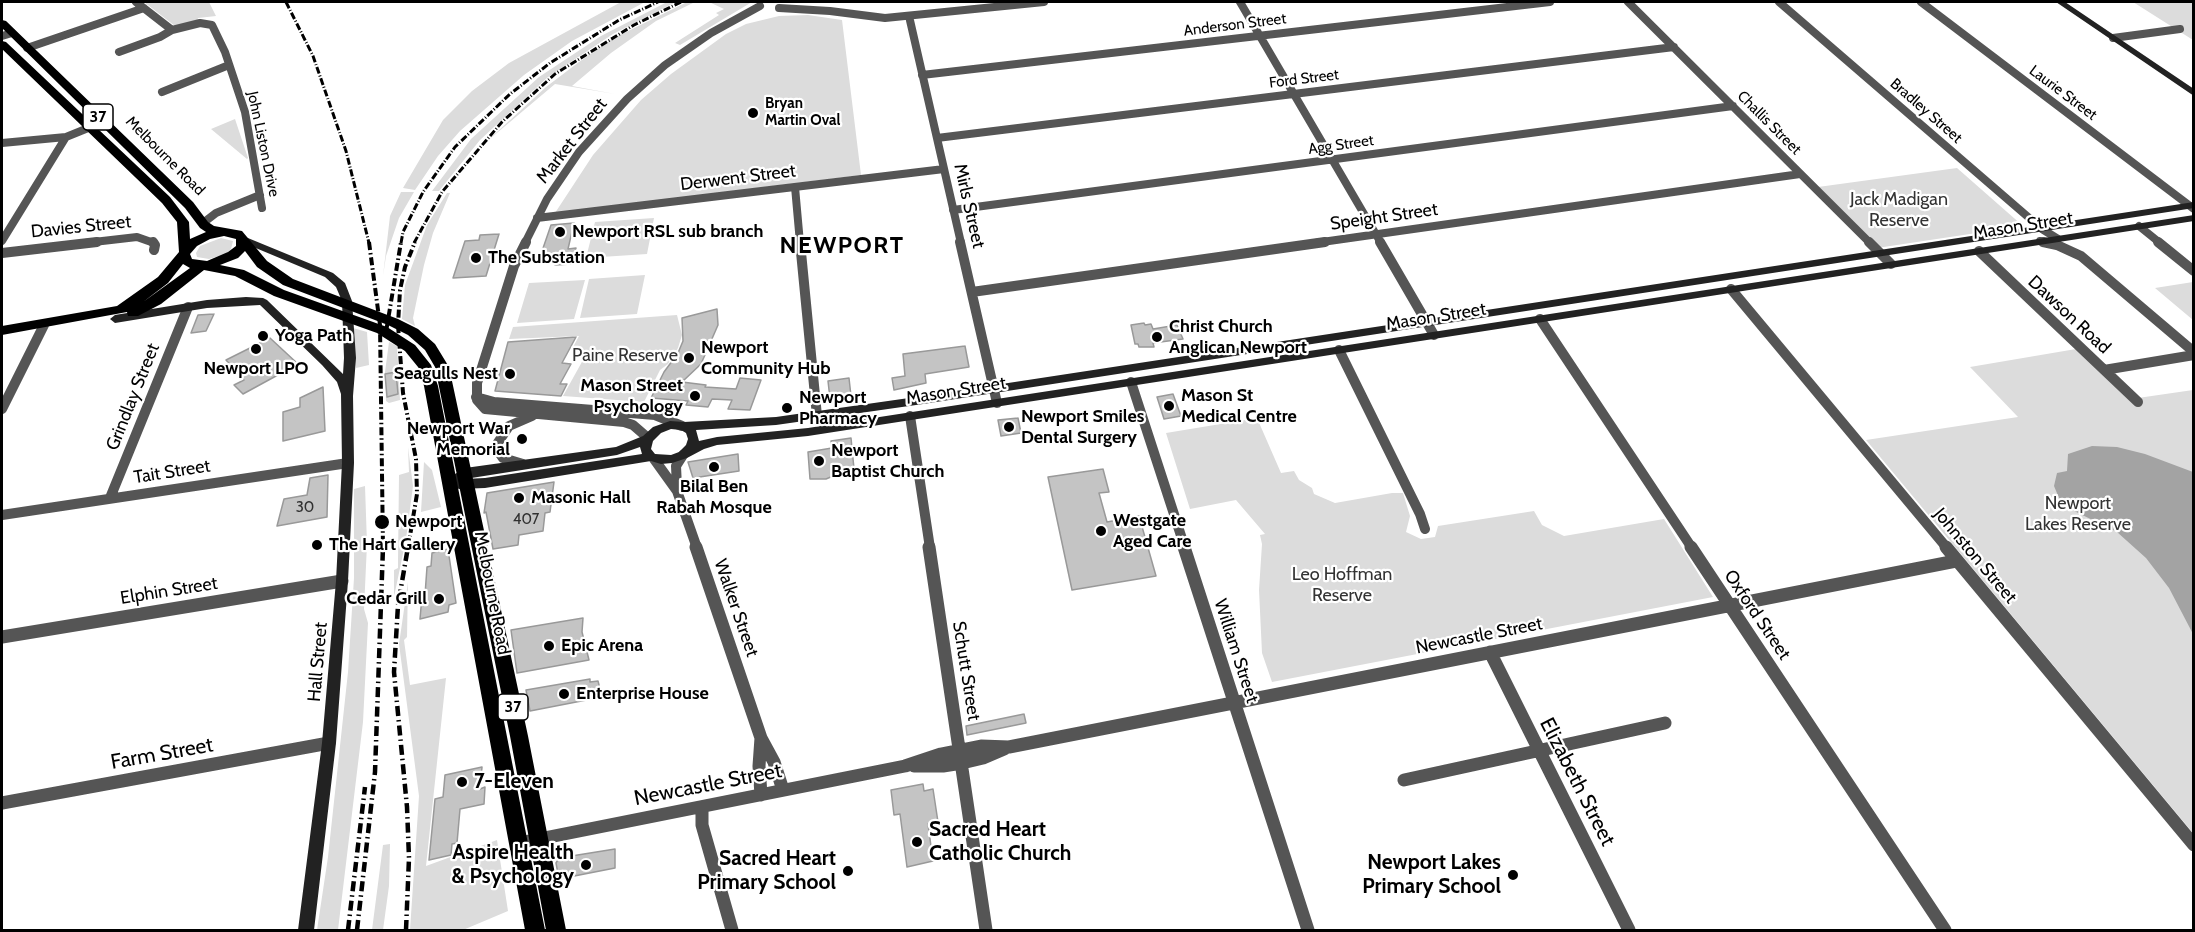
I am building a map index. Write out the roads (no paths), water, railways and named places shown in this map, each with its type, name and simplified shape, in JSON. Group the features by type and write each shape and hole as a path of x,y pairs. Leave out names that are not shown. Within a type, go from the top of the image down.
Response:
{"main road":[{"name":"Melbourne Road","path":"2,23 7,34 27,48 189,205 202,223 209,228 228,232"},
{"name":"Melbourne Road","path":"2,44 174,210 184,226 185,253"},
{"path":"14,55 27,48"},
{"path":"2,331 117,311 148,299 185,253 202,238 228,232"},
{"name":"37","path":"228,232 238,234 243,239"},
{"name":"Melbourne Road","path":"243,239 259,261 277,276 391,335 410,348 427,371 535,930"},
{"path":"44,325 115,319 202,266 219,262 233,255 242,247 243,239"},
{"name":"37","path":"185,253 188,262 202,266"},
{"name":"Melbourne Road","path":"202,266 239,273 279,293 399,324 423,341 439,360 445,375 556,930"}],"street":[{"path":"830,11 831,2"},
{"path":"761,4 873,18 1044,2"},
{"path":"1240,2 1434,335"},
{"name":"Anderson Street","path":"922,75 1550,2"},
{"name":"Challis Street","path":"1628,2 1891,264"},
{"name":"Bradley Street","path":"1779,2 2042,229 2058,239"},
{"name":"Laurie Street","path":"1921,2 2192,207"},
{"path":"2060,2 2193,93"},
{"name":"Market Street","path":"476,397 477,383 506,289 537,218 558,181 579,152 627,99 686,50 761,4"},
{"path":"27,48 140,5"},
{"path":"27,48 89,28 140,5"},
{"path":"119,52 160,38 172,30 140,5"},
{"name":"Market Street","path":"735,21 778,6"},
{"name":"Mirls Street","path":"909,16 997,403"},
{"name":"John Liston Drive","path":"172,30 207,23 212,25 218,36 245,112 262,208"},
{"path":"79,27 89,28"},
{"path":"2113,38 2180,29"},
{"name":"Ford Street","path":"937,138 1674,47"},
{"path":"162,92 229,65"},
{"name":"Agg Street","path":"953,210 1733,106"},
{"path":"2,143 66,136 103,122"},
{"path":"2,241 66,136"},
{"name":"Derwent Street","path":"537,218 944,169"},
{"name":"Speight Street","path":"972,292 1800,174"},
{"path":"795,187 817,416"},
{"path":"202,223 215,214 260,195"},
{"name":"Mason Street","path":"683,426 755,424 817,416 2192,207"},
{"name":"Mason Street","path":"685,454 712,442 797,434 910,417 2193,218"},
{"path":"2139,226 2193,271"},
{"name":"Davies Street","path":"2,253 136,237 152,241 155,245 154,250"},
{"name":"Hall Street","path":"243,239 329,275 340,283 347,301 350,351 347,396 348,463 342,581 329,743 306,930"},
{"path":"2040,241 2064,247 2081,256 2193,353"},
{"name":"Dawson Road","path":"1979,251 2138,402"},
{"name":"Johnston Street","path":"1731,289 2193,845"},
{"name":"Hall Street","path":"148,299 188,307"},
{"name":"Hall Street","path":"115,319 188,307 246,301 263,302 342,380 347,396"},
{"name":"Grindlay Street","path":"110,498 188,307"},
{"name":"Oxford Street","path":"1540,319 1945,930"},
{"path":"2,408 44,325"},
{"path":"1339,350 1420,513 1425,529"},
{"path":"324,360 339,360 350,351"},
{"path":"2104,370 2193,353"},
{"name":"William Street","path":"1131,382 1308,930"},
{"path":"476,397 480,406 487,410 627,423 648,438"},
{"path":"466,479 653,458 668,460 685,454 694,439 691,431 683,426 655,415 495,402 476,397"},
{"path":"523,464 512,462 501,456 497,449 498,440 504,431 515,423 541,414"},
{"name":"Schutt Street","path":"910,417 986,930"},
{"path":"449,483 523,464 617,451 648,438 662,427 683,426"},
{"path":"648,438 645,450 653,458"},
{"name":"Walker Street","path":"685,454 676,469 677,491 761,738 774,762 783,790"},
{"name":"Walker Street","path":"653,458 677,491"},
{"name":"Tait Street","path":"2,515 348,463"},
{"name":"Newcastle Street","path":"519,843 905,766 943,766 961,756 983,758 1009,747 1956,561"},
{"name":"Elphin Street","path":"2,637 342,581"},
{"name":"Elizabeth Street","path":"1490,652 1629,930"},
{"path":"1404,780 1665,723"},
{"name":"Walker Street","path":"761,738 759,766 761,795"},
{"name":"Farm Street","path":"2,803 329,743"},
{"path":"702,807 702,825 732,930"}],"railway":[{"path":"286,2 313,56 346,151 369,243"},
{"path":"401,243 403,232 423,192 455,147 510,94 550,63 619,20 658,2"},
{"path":"414,243 442,192 502,122 555,74 634,25 681,2"},
{"path":"369,242 380,325 383,547"},
{"path":"386,332 401,242"},
{"path":"408,548 417,494 416,459 403,393 398,325 400,290 405,267 415,242"},
{"path":"357,930 375,772 383,547"},
{"path":"406,930 409,858 407,807 394,672 398,605 408,547"},
{"path":"348,930 365,787"}],"place":[{"name":"Bryan Martin Oval","path":"753,113"},
{"name":"Newport RSL sub branch","path":"560,232"},
{"name":"The Substation","path":"476,258"},
{"name":"Yoga Path","path":"263,336"},
{"name":"Christ Church Anglican Newport","path":"1157,337"},
{"name":"Newport LPO","path":"256,349"},
{"name":"Newport Community Hub","path":"689,358"},
{"name":"Seagulls Nest","path":"510,374"},
{"name":"Mason Street Psychology","path":"695,396"},
{"name":"Mason St Medical Centre","path":"1169,406"},
{"name":"Newport Pharmacy","path":"787,408"},
{"name":"Newport Smiles Dental Surgery","path":"1009,427"},
{"name":"Newport War Memorial","path":"522,439"},
{"name":"Newport Baptist Church","path":"819,461"},
{"name":"Bilal Ben Rabah Mosque","path":"714,467"},
{"name":"Masonic Hall","path":"519,498"},
{"name":"Newport","path":"382,522"},
{"name":"Westgate Aged Care","path":"1101,531"},
{"name":"The Hart Gallery","path":"317,545"},
{"name":"Cedar Grill","path":"439,599"},
{"name":"Epic Arena","path":"549,646"},
{"name":"Enterprise House","path":"564,694"},
{"name":"7-Eleven","path":"462,782"},
{"name":"Sacred Heart Catholic Church","path":"917,842"},
{"name":"Aspire Health & Psychology","path":"586,865"},
{"name":"Sacred Heart Primary School","path":"848,871"},
{"name":"Newport Lakes Primary School","path":"1513,875"}],"district":[{"name":"NEWPORT","path":"842,246"}],"park label":[{"name":"Jack Madigan Reserve","path":"1899,210"},
{"name":"Paine Reserve","path":"625,356"},
{"name":"Newport Lakes Reserve","path":"2078,514"},
{"name":"Leo Hoffman Reserve","path":"1342,585"}]}
